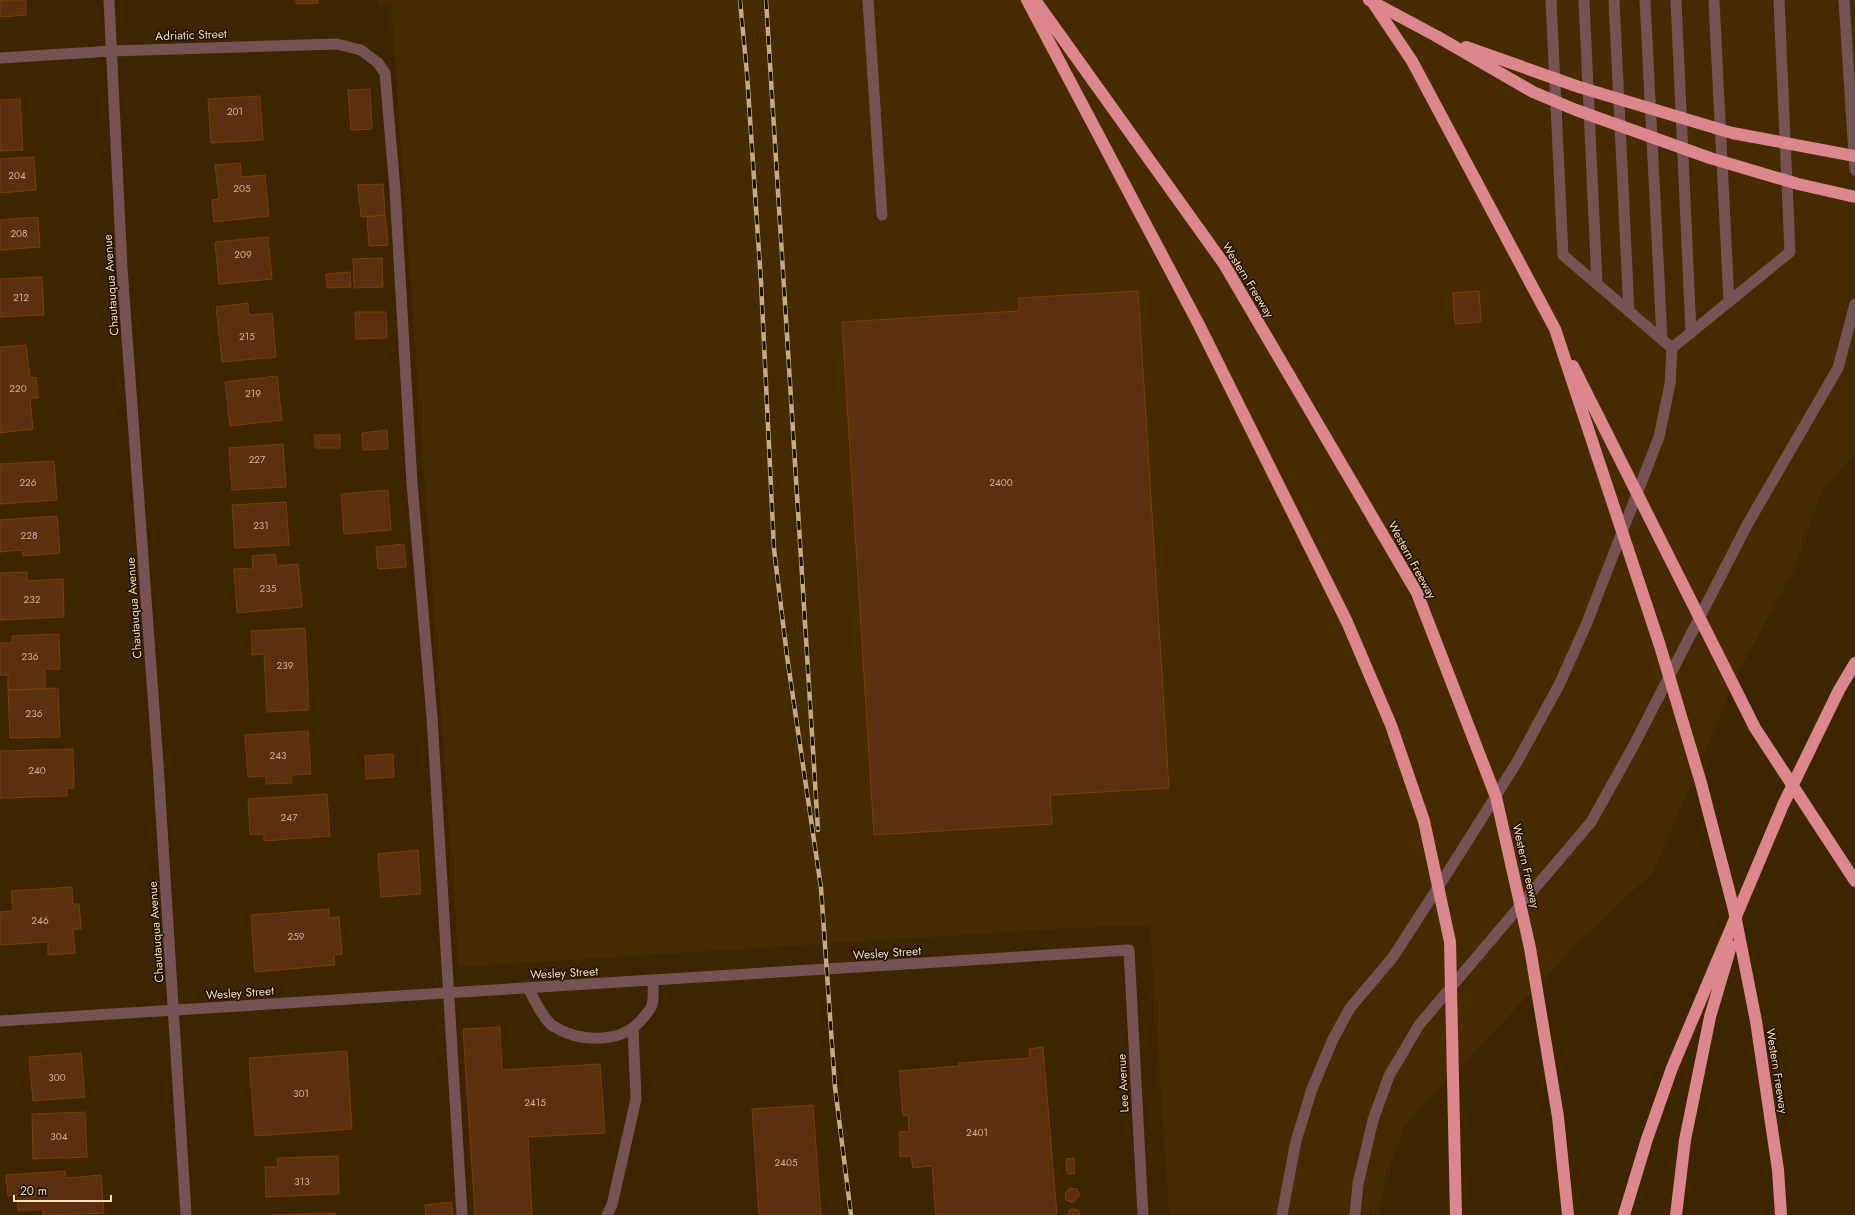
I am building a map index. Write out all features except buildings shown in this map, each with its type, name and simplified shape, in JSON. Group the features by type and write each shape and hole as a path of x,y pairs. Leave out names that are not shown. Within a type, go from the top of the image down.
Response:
{"highway":[{"path":"1027,0 1202,330 1348,622 1390,725 1424,821 1450,942 1456,1215"},
{"name":"Western Freeway","path":"1035,0 1224,264 1417,593 1496,797 1530,948 1558,1117 1568,1215"},
{"path":"1370,0 1438,37 1533,92 1576,110 1710,158 1798,184 1855,197"},
{"name":"Western Freeway","path":"1370,0 1412,61 1554,329 1660,646 1701,783 1734,910 1756,1021 1778,1170 1782,1215"},
{"path":"1438,37 1579,87 1679,118 1732,133 1855,156"},
{"path":"1554,329 1755,728 1855,881"},
{"path":"1624,1215 1647,1139 1672,1068 1783,805 1839,690 1855,663"},
{"path":"1676,1215 1685,1140 1710,1017 1748,889"}],"street":[{"name":"Chautauqua Avenue","path":"109,0 122,268 157,748 186,1215"},
{"path":"868,0 882,215"},
{"path":"1551,0 1563,255 1672,348"},
{"path":"1584,0 1597,284"},
{"path":"1614,0 1629,312"},
{"path":"1645,0 1662,339"},
{"path":"1676,0 1691,333"},
{"path":"1714,0 1729,302"},
{"path":"1282,1215 1296,1141 1312,1089 1333,1039 1350,1008 1393,957 1517,762 1559,685 1586,625 1659,437 1670,384 1672,348 1790,252 1779,0"},
{"path":"1844,0 1855,170"},
{"name":"Adriatic Street","path":"0,58 112,51 337,44 361,50 378,63 385,73 395,190 412,484 432,717 448,993"},
{"path":"1355,1215 1358,1184 1373,1120 1389,1076 1419,1026 1591,822 1634,745 1747,525 1838,368 1855,304"},
{"name":"Wesley Street","path":"0,1021 1129,950"},
{"name":"Lee Avenue","path":"1129,950 1143,1215"},
{"path":"528,988 552,1026 586,1037 604,1038 622,1035 639,1023 652,1006 653,980"},
{"path":"448,993 462,1215"},
{"path":"607,1215 612,1205 636,1099 632,1028"}],"shaded area":[{"path":"378,0 1855,0 1855,453 1822,491 1794,570 1740,669 1653,872 1576,945 1406,1124 1385,1179 1379,1215 1169,1215 1150,925 1075,928 459,967 391,4 378,5"}],"railway":[{"path":"740,0 747,74 761,282 774,549 787,656 821,888 835,1087 851,1215"},
{"path":"766,0 818,830"}]}
